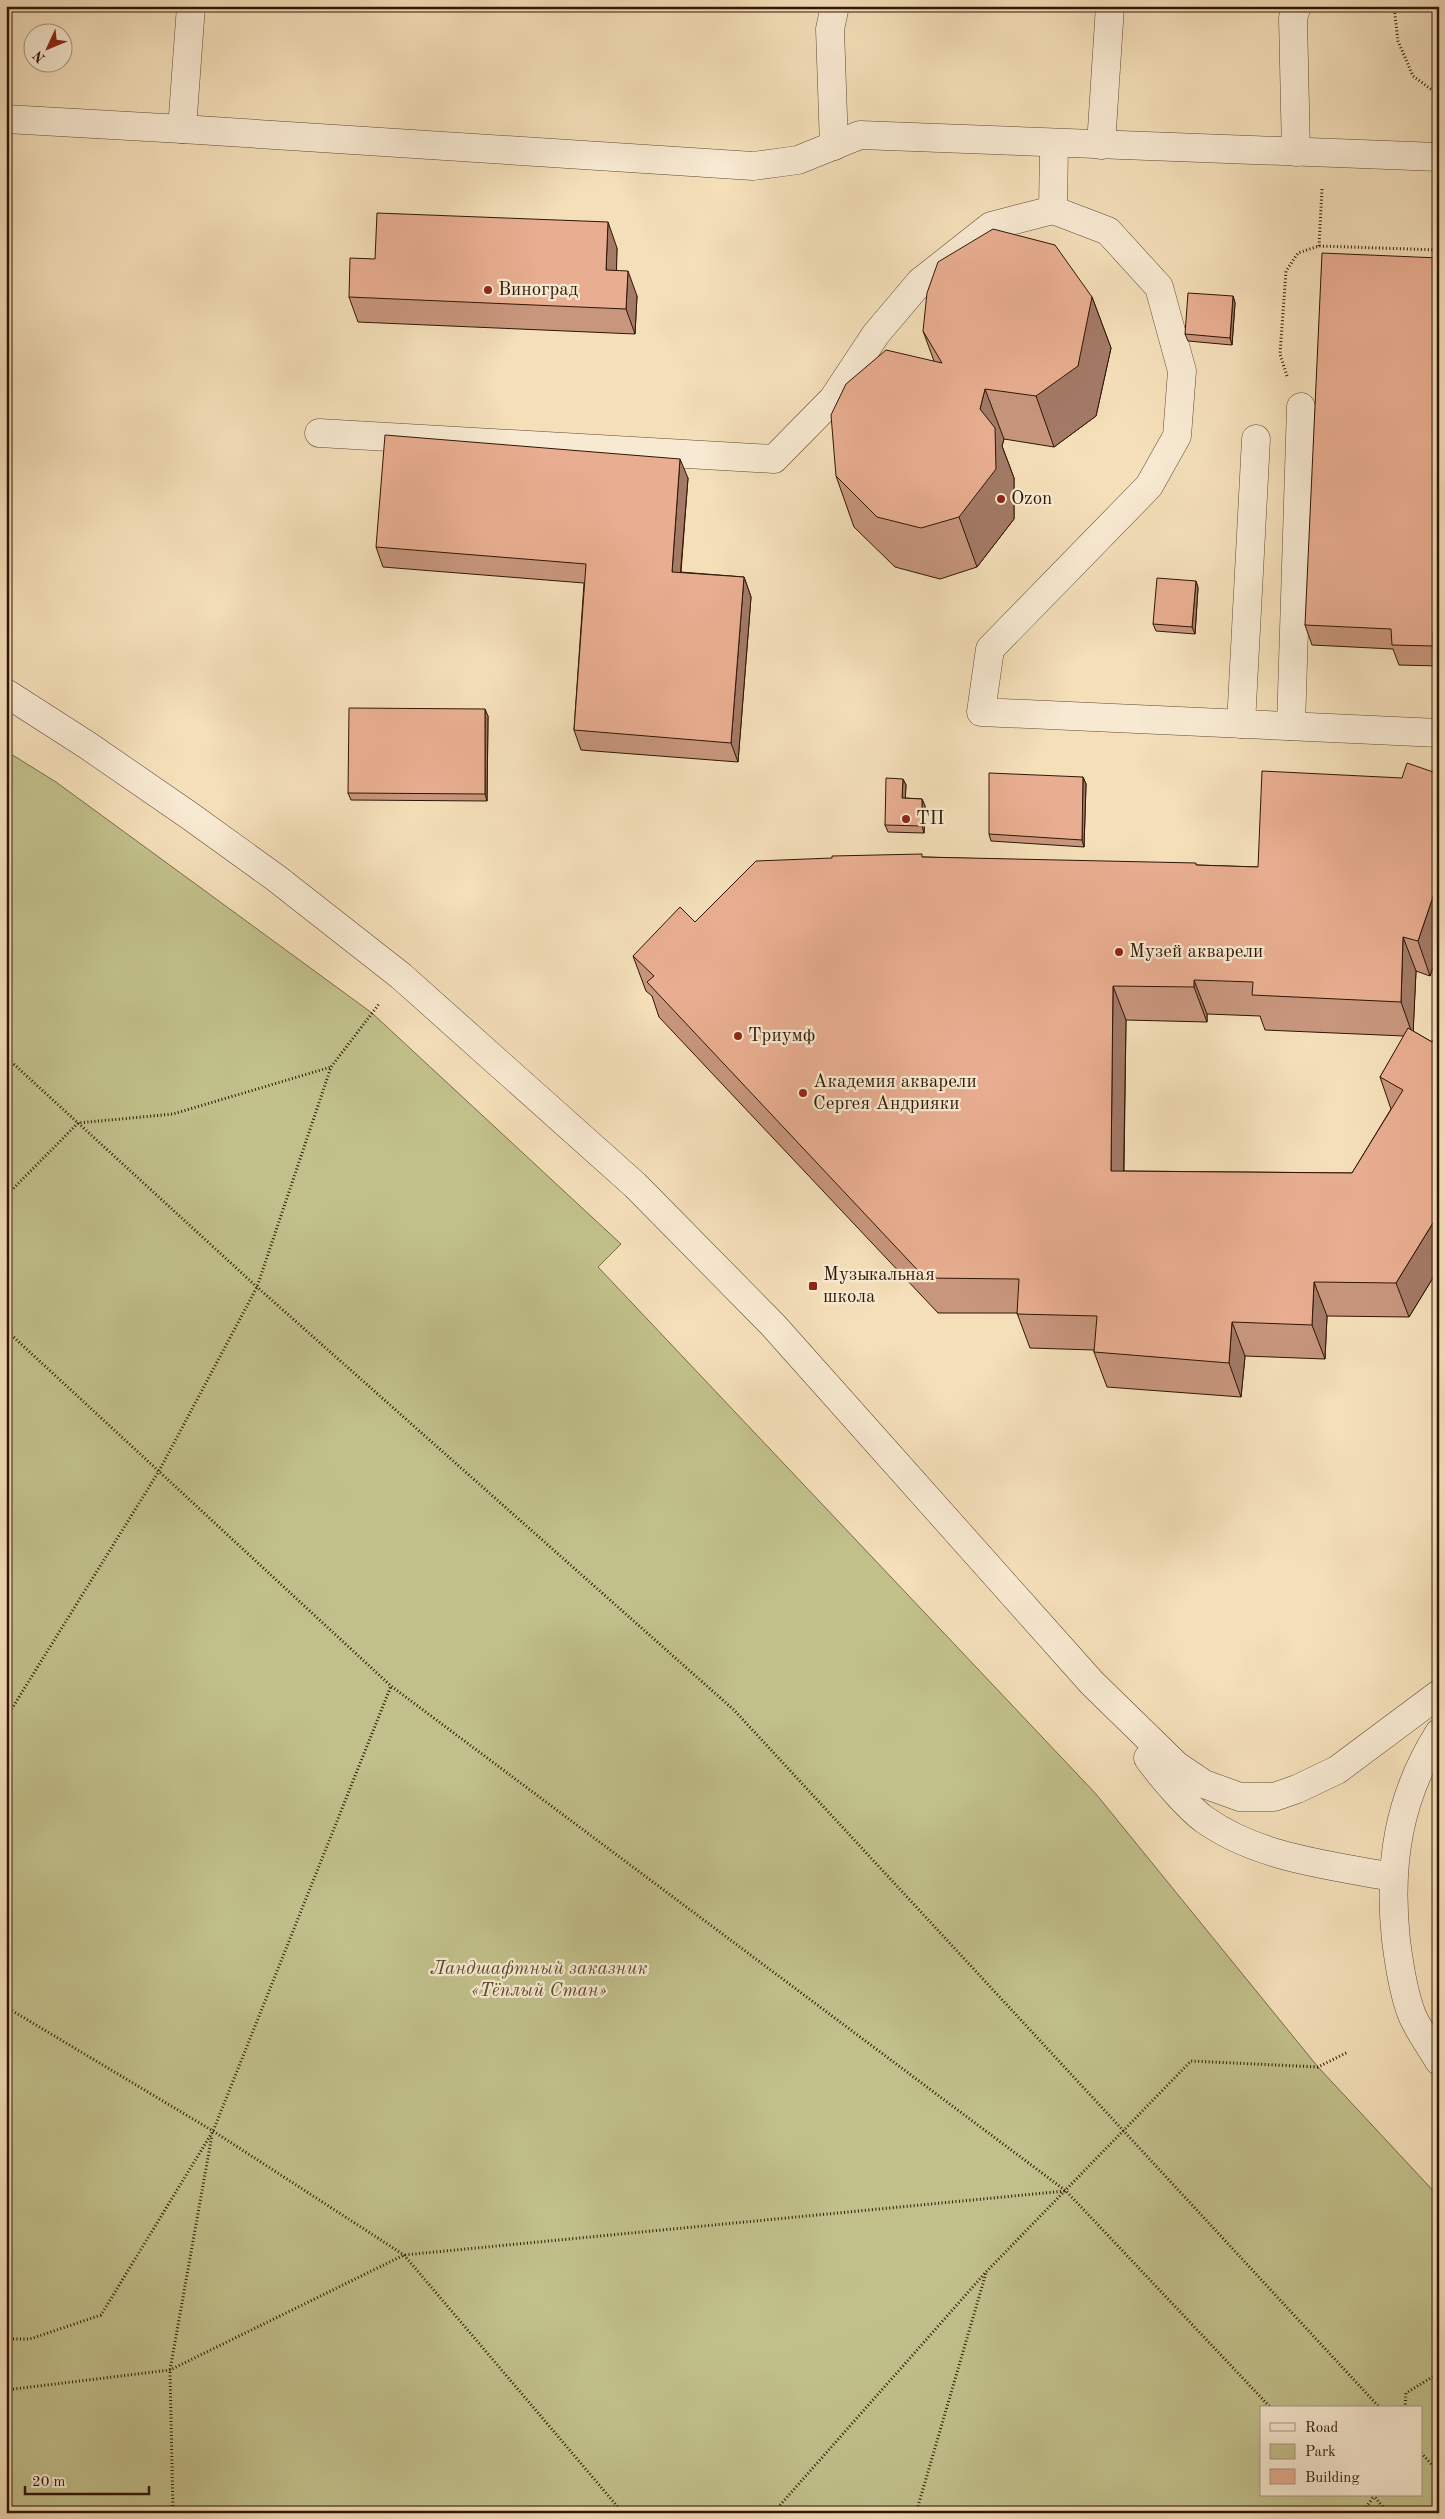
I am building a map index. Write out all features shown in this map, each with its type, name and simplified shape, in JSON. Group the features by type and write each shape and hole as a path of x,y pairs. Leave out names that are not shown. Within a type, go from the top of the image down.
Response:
{"street":[{"path":"182,129 192,6"},
{"path":"834,146 830,28 835,6"},
{"path":"1101,145 1110,6"},
{"path":"1296,152 1293,18 1297,6"},
{"path":"6,119 753,166 798,160 860,135 1054,144 1439,157"},
{"path":"1053,210 1054,144"},
{"path":"319,433 774,459 833,399 876,334 920,282 991,226 1053,210 1108,231 1159,287 1182,371 1177,436 1149,486 990,649 981,712 1439,733"},
{"path":"1291,726 1302,407"},
{"path":"1241,724 1256,439"},
{"path":"6,693 87,745 190,816 276,878 354,939 401,976 635,1185 772,1325 1092,1683 1176,1765 1204,1784 1240,1797 1274,1797 1298,1789 1337,1770 1439,1694"},
{"path":"1092,1683 1157,1771 1204,1819 1247,1843 1296,1859 1392,1878"},
{"path":"1439,1733 1412,1785 1398,1828 1392,1878 1399,1962 1412,2014 1439,2061"}],"path":[{"path":"1394,6 1398,42 1413,76 1439,95"},
{"path":"1319,246 1324,153"},
{"path":"1302,407 1292,389 1280,354 1286,271 1298,253 1319,246 1439,250"},
{"path":"6,1718 159,1471 257,1287 331,1067 379,1004"},
{"path":"6,1057 257,1287 734,1710 1122,2132 1378,2406"},
{"path":"6,1196 78,1123 173,1114 331,1067"},
{"path":"6,1330 391,1686 1066,2191 1269,2406"},
{"path":"6,2339 30,2339 101,2315 213,2131 391,1686"},
{"path":"6,2007 213,2131 404,2255 624,2513"},
{"path":"773,2513 986,2272 1191,2061 1318,2067 1348,2052"},
{"path":"173,2513 170,2370 213,2131"},
{"path":"6,2390 170,2370 404,2255 1066,2191"},
{"path":"916,2513 986,2272"},
{"path":"1405,2406 1406,2393 1439,2373"},
{"path":"1422,2453 1439,2472"},
{"path":"1362,2513 1373,2496 1388,2513"}],"green space":[{"name":"Ландшафтный заказник «Тёплый Стан»","path":"6,751 56,782 372,1013 621,1244 598,1267 1096,1794 1318,2067 1439,2197 1439,2513 6,2513"}],"building":[{"name":"Виноград","path":"377,213 608,222 606,270 628,271 626,309 349,297 350,258 375,259"},
{"path":"993,229 1055,245 1092,297 1078,366 1036,396 985,389 980,409 995,428 996,469 959,517 921,528 877,517 836,476 831,415 846,384 886,350 942,363 923,331 927,293 938,262"},
{"path":"1322,253 1439,258 1439,631 1433,631 1433,646 1392,645 1391,629 1305,625"},
{"path":"1188,293 1233,296 1230,338 1185,334"},
{"path":"385,435 680,459 672,572 744,577 731,743 574,730 586,564 376,547"},
{"path":"1157,578 1196,581 1192,627 1153,624"},
{"path":"349,708 485,709 485,794 348,793"},
{"name":"Академия акварели Сергея Андрияки","path":"1407,763 1439,774 1439,879 1418,941 1403,937 1401,1002 1252,995 1253,982 1194,980 1194,987 1113,986 1111,1171 1352,1173 1403,1090 1380,1077 1408,1028 1432,1042 1439,1031 1439,1213 1396,1283 1314,1282 1312,1325 1232,1322 1229,1363 1094,1352 1097,1316 1017,1314 1019,1279 925,1278 647,982 654,976 633,956 680,907 695,922 756,861 832,858 832,856 922,854 922,857 1196,863 1196,865 1258,867 1262,771 1402,778"},
{"path":"989,773 1083,777 1082,840 989,834"},
{"name":"ТП","path":"886,778 903,779 902,798 922,799 922,826 885,825"}],"place":[{"name":"Виноград","path":"488,290"},
{"name":"Ozon","path":"1001,499"},
{"name":"ТП","path":"906,819"},
{"name":"Музей акварели","path":"1119,952"},
{"name":"Триумф","path":"738,1036"},
{"name":"Академия акварели Сергея Андрияки","path":"803,1093"},
{"name":"Музыкальная школа","path":"813,1286"}]}
